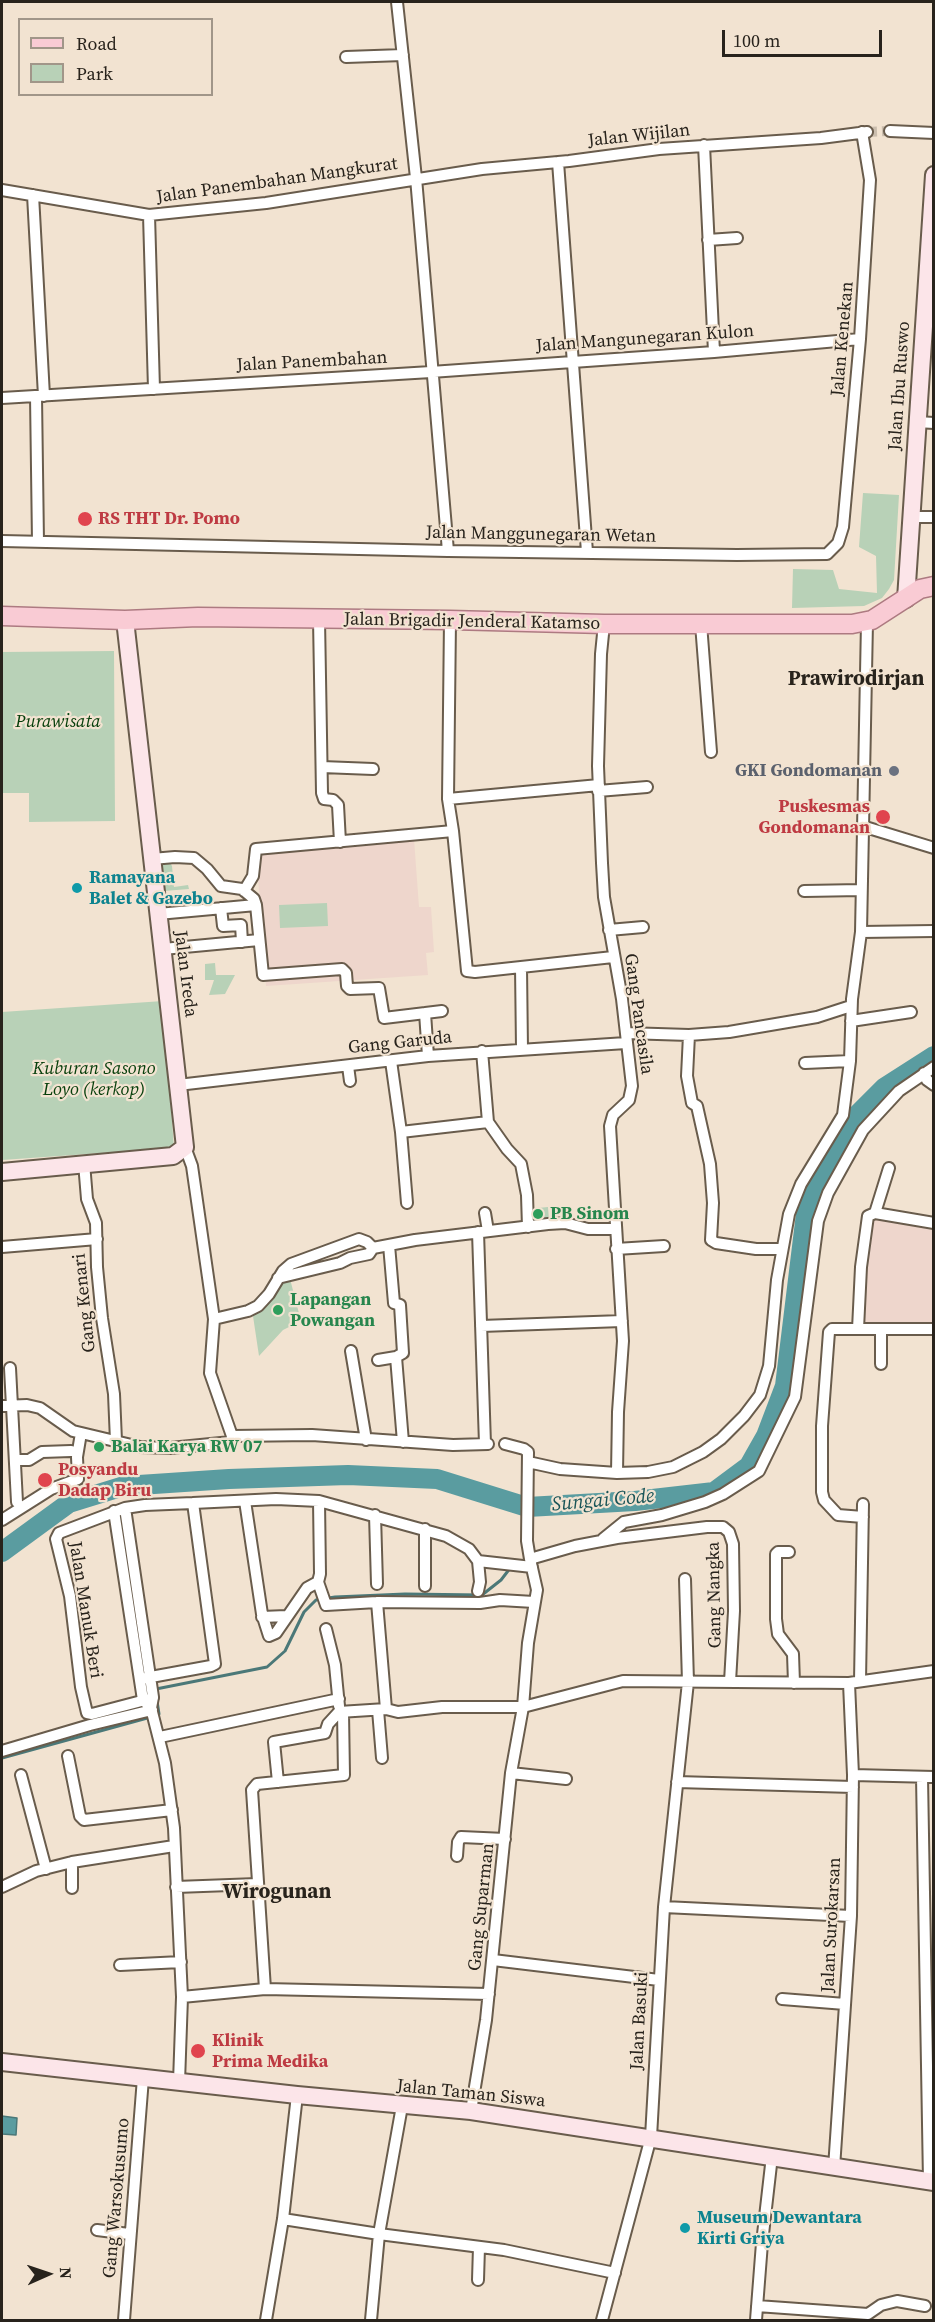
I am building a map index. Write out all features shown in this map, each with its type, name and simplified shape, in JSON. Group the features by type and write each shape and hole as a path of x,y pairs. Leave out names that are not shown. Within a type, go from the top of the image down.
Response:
{"main road":[{"name":"Jalan Brigadir Jenderal Katamso","path":"2,616 125,620 198,617 604,624 852,624 867,622 920,589 933,586"}],"street":[{"path":"397,2 416,178 448,551"},
{"path":"346,57 403,55"},
{"path":"890,131 933,133"},
{"name":"Jalan Wijilan","path":"416,178 704,145 821,138 865,132"},
{"name":"Jalan Kenekan","path":"836,548 843,527 860,339 870,180 865,132"},
{"path":"704,145 714,352"},
{"path":"558,162 587,552"},
{"name":"Jalan Ibu Ruswo","path":"906,599 911,518 925,422 933,175"},
{"name":"Jalan Panembahan Mangkurat","path":"2,190 149,215 266,203 416,178"},
{"path":"33,195 40,396 38,542"},
{"path":"149,215 154,389"},
{"path":"708,240 737,238"},
{"name":"Jalan Mangunegaran Kulon","path":"431,372 860,339"},
{"name":"Jalan Panembahan","path":"2,398 431,372"},
{"path":"911,518 933,517"},
{"name":"Jalan Manggunegaran Wetan","path":"2,541 448,551 818,555 827,554 836,548"},
{"path":"320,619 323,797 333,800 338,805 340,842"},
{"name":"Jalan Ireda","path":"125,620 185,1147"},
{"path":"450,620 448,799 465,969 470,972 613,957"},
{"path":"528,1465 617,1473 663,1469 692,1459 721,1439 753,1406 759,1395 768,1372 781,1249 789,1214 801,1184 843,1115 850,1061 851,1006 861,932 867,622"},
{"name":"Gang Pancasila","path":"604,624 600,674 598,788 604,897 620,987 632,1094 629,1100 613,1115 611,1122 616,1249 623,1341 617,1473"},
{"path":"701,624 711,752"},
{"path":"322,767 373,769"},
{"path":"448,799 598,788 647,787"},
{"path":"862,826 933,848"},
{"path":"244,891 253,876 255,850 453,831"},
{"path":"152,859 194,858 221,886 244,891 256,905 263,975 342,969 346,973 350,989 379,988 384,1018 442,1011"},
{"path":"804,891 861,890"},
{"path":"158,914 256,905"},
{"path":"221,908 223,926 241,925 242,942"},
{"path":"609,930 643,927"},
{"path":"861,932 933,931"},
{"path":"163,949 259,940"},
{"path":"521,967 522,1049"},
{"name":"Gang Garuda","path":"178,1085 428,1056 626,1038 739,1031 830,1014 851,1006"},
{"path":"425,1012 428,1056"},
{"path":"851,1021 911,1012"},
{"path":"689,1035 687,1076 692,1103 698,1106 710,1164 713,1203 711,1240 716,1243 756,1249 781,1249"},
{"path":"482,1051 488,1122 521,1164 527,1195 528,1227"},
{"path":"391,1061 401,1132 407,1203"},
{"path":"805,1063 850,1061"},
{"path":"348,1066 350,1082"},
{"path":"929,1070 927,1080 933,1085"},
{"path":"602,1540 624,1522 662,1515 705,1502 723,1494 759,1471 795,1397 818,1221 828,1192 863,1130 899,1091 929,1070"},
{"path":"401,1132 488,1122"},
{"path":"2,1172 173,1156 185,1147 192,1166 214,1319 210,1372 232,1436 231,1442 228,1443 170,1448 140,1447 81,1433 65,1426 40,1408 27,1405 7,1406"},
{"name":"Gang Kenari","path":"84,1163 87,1199 96,1223 102,1318 114,1403 116,1441"},
{"path":"875,1213 890,1168"},
{"path":"232,1436 312,1435 453,1445 487,1444 481,1326 485,1213"},
{"path":"858,1329 868,1216 875,1213 933,1223"},
{"path":"278,1278 369,1254 373,1248 483,1231 566,1223 584,1229 615,1229"},
{"path":"2,1247 97,1239"},
{"path":"214,1319 248,1311 258,1305 291,1264 355,1240 363,1240 373,1248"},
{"path":"378,1360 403,1353 400,1305 394,1303 389,1245"},
{"path":"616,1249 664,1246"},
{"path":"481,1326 622,1321"},
{"path":"863,1518 838,1515 824,1500 822,1492 821,1471 828,1337 832,1329 933,1329"},
{"path":"880,1329 882,1364"},
{"path":"351,1351 366,1440"},
{"path":"396,1356 403,1442"},
{"path":"10,1368 7,1406 16,1460 17,1502"},
{"path":"2,1520 51,1489 78,1479 77,1457 81,1433"},
{"path":"319,1501 318,1582 326,1605 377,1602 480,1604 500,1600 534,1602 537,1590 527,1541 528,1465 526,1450 505,1444"},
{"path":"16,1460 29,1460 42,1452 71,1451"},
{"name":"Jalan Manuk Beri","path":"150,1704 87,1713 81,1687 70,1596 56,1539 59,1533 120,1510 145,1505 276,1499 319,1501 446,1536 469,1549 478,1561"},
{"path":"245,1501 262,1617 267,1634 276,1634 307,1588 318,1582"},
{"path":"145,1678 215,1664 193,1503"},
{"path":"860,1681 863,1503"},
{"path":"120,1510 145,1678 160,1737 172,1810 182,1997 179,2082"},
{"path":"375,1515 377,1584"},
{"name":"Gang Nangka","path":"531,1563 602,1540 723,1527 729,1532 733,1544 734,1611 730,1682"},
{"path":"425,1529 425,1586"},
{"path":"789,1552 776,1554 776,1618 781,1640 793,1654 794,1683"},
{"path":"478,1591 480,1582 478,1561 531,1563"},
{"name":"Jalan Basuki","path":"602,2320 651,2137 658,1980 688,1682 685,1579"},
{"path":"377,1602 382,1758"},
{"name":"Gang Suparman","path":"471,2111 484,2036 511,1773 523,1707 534,1602"},
{"path":"262,1617 286,1616"},
{"path":"265,1989 252,1790 257,1784 344,1775 341,1712 335,1665 326,1629"},
{"path":"278,1782 274,1742 325,1733 328,1724 341,1712 382,1710 398,1712 442,1707 523,1707 623,1681 849,1683 933,1671"},
{"name":"Jalan Surokarsan","path":"834,2168 851,1916 853,1775 849,1683"},
{"path":"160,1737 339,1699"},
{"path":"2,1751 90,1725 150,1704"},
{"path":"68,1756 80,1816 84,1820 172,1810"},
{"path":"511,1773 566,1779"},
{"path":"21,1775 46,1869"},
{"path":"853,1775 928,1777 931,2181"},
{"path":"677,1782 853,1787"},
{"path":"457,1856 458,1842 461,1838 505,1839"},
{"path":"2,1887 46,1869 72,1862 174,1846"},
{"path":"72,1862 72,1888"},
{"path":"176,1887 257,1884"},
{"path":"664,1907 851,1916"},
{"path":"493,1960 658,1980"},
{"path":"120,1965 181,1962"},
{"path":"182,1997 265,1989 489,1994"},
{"path":"782,1999 845,2004"},
{"name":"Jalan Taman Siswa","path":"2,2062 402,2106 471,2111 931,2181"},
{"name":"Gang Warsokusumo","path":"124,2320 143,2078"},
{"path":"266,2320 283,2219 297,2095"},
{"path":"371,2320 379,2234 402,2106"},
{"path":"756,2320 772,2156"},
{"path":"283,2219 504,2250 615,2273"},
{"path":"97,2230 129,2234"},
{"path":"478,2280 479,2247"},
{"path":"757,2306 868,2314 881,2306 897,2301 925,2307"}],"shaded area":[{"path":"414,839 419,907 431,907 434,952 426,953 428,975 266,986 256,850"},
{"path":"869,1217 933,1226 933,1328 859,1328"}],"green space":[{"path":"863,493 899,495 894,580 889,589 882,598 864,606 792,608 793,569 833,570 839,589 877,593 876,556 859,547"},
{"name":"Purawisata","path":"114,651 115,821 29,822 29,793 2,793 2,652"},
{"path":"158,845 172,866 174,887 188,885 189,889 164,891"},
{"path":"327,903 328,926 280,928 279,905"},
{"path":"215,963 216,975 235,975 225,994 209,995 214,980 205,980 205,964"},
{"name":"Kuburan Sasono Loyo (kerkop)","path":"163,1001 174,1148 2,1160 2,1012"},
{"name":"PB Sinom","path":"548,1207 549,1220 528,1221 528,1209"},
{"name":"Lapangan Powangan","path":"289,1275 301,1321 283,1330 259,1356 253,1316"}],"water":[{"path":"2,2116 17,2118 16,2135 2,2134"}],"waterway":[{"name":"Sungai Code","path":"2,1552 69,1503 124,1486 229,1479 348,1475 437,1479 527,1507 635,1501 714,1492 749,1466 766,1436 785,1386 806,1214 821,1175 856,1116 884,1088 934,1056"},
{"path":"156,1689 267,1667 285,1651 304,1612 316,1600 405,1594 482,1595 501,1580 511,1567"},
{"path":"157,1701 159,1714"},
{"path":"2,1758 151,1717"}],"tunnel":[{"path":"867,132 890,131"}],"place":[{"name":"RS THT Dr. Pomo","path":"85,519"},
{"name":"GKI Gondomanan","path":"894,771"},
{"name":"Puskesmas Gondomanan","path":"883,817"},
{"name":"Ramayana Balet & Gazebo","path":"77,888"},
{"name":"PB Sinom","path":"538,1214"},
{"name":"Lapangan Powangan","path":"278,1310"},
{"name":"Balai Karya RW 07","path":"99,1447"},
{"name":"Posyandu Dadap Biru","path":"45,1480"},
{"name":"Klinik Prima Medika","path":"198,2051"},
{"name":"Museum Dewantara Kirti Griya","path":"685,2228"}],"district":[{"name":"Prawirodirjan","path":"856,680"},
{"name":"Wirogunan","path":"277,1893"}]}
